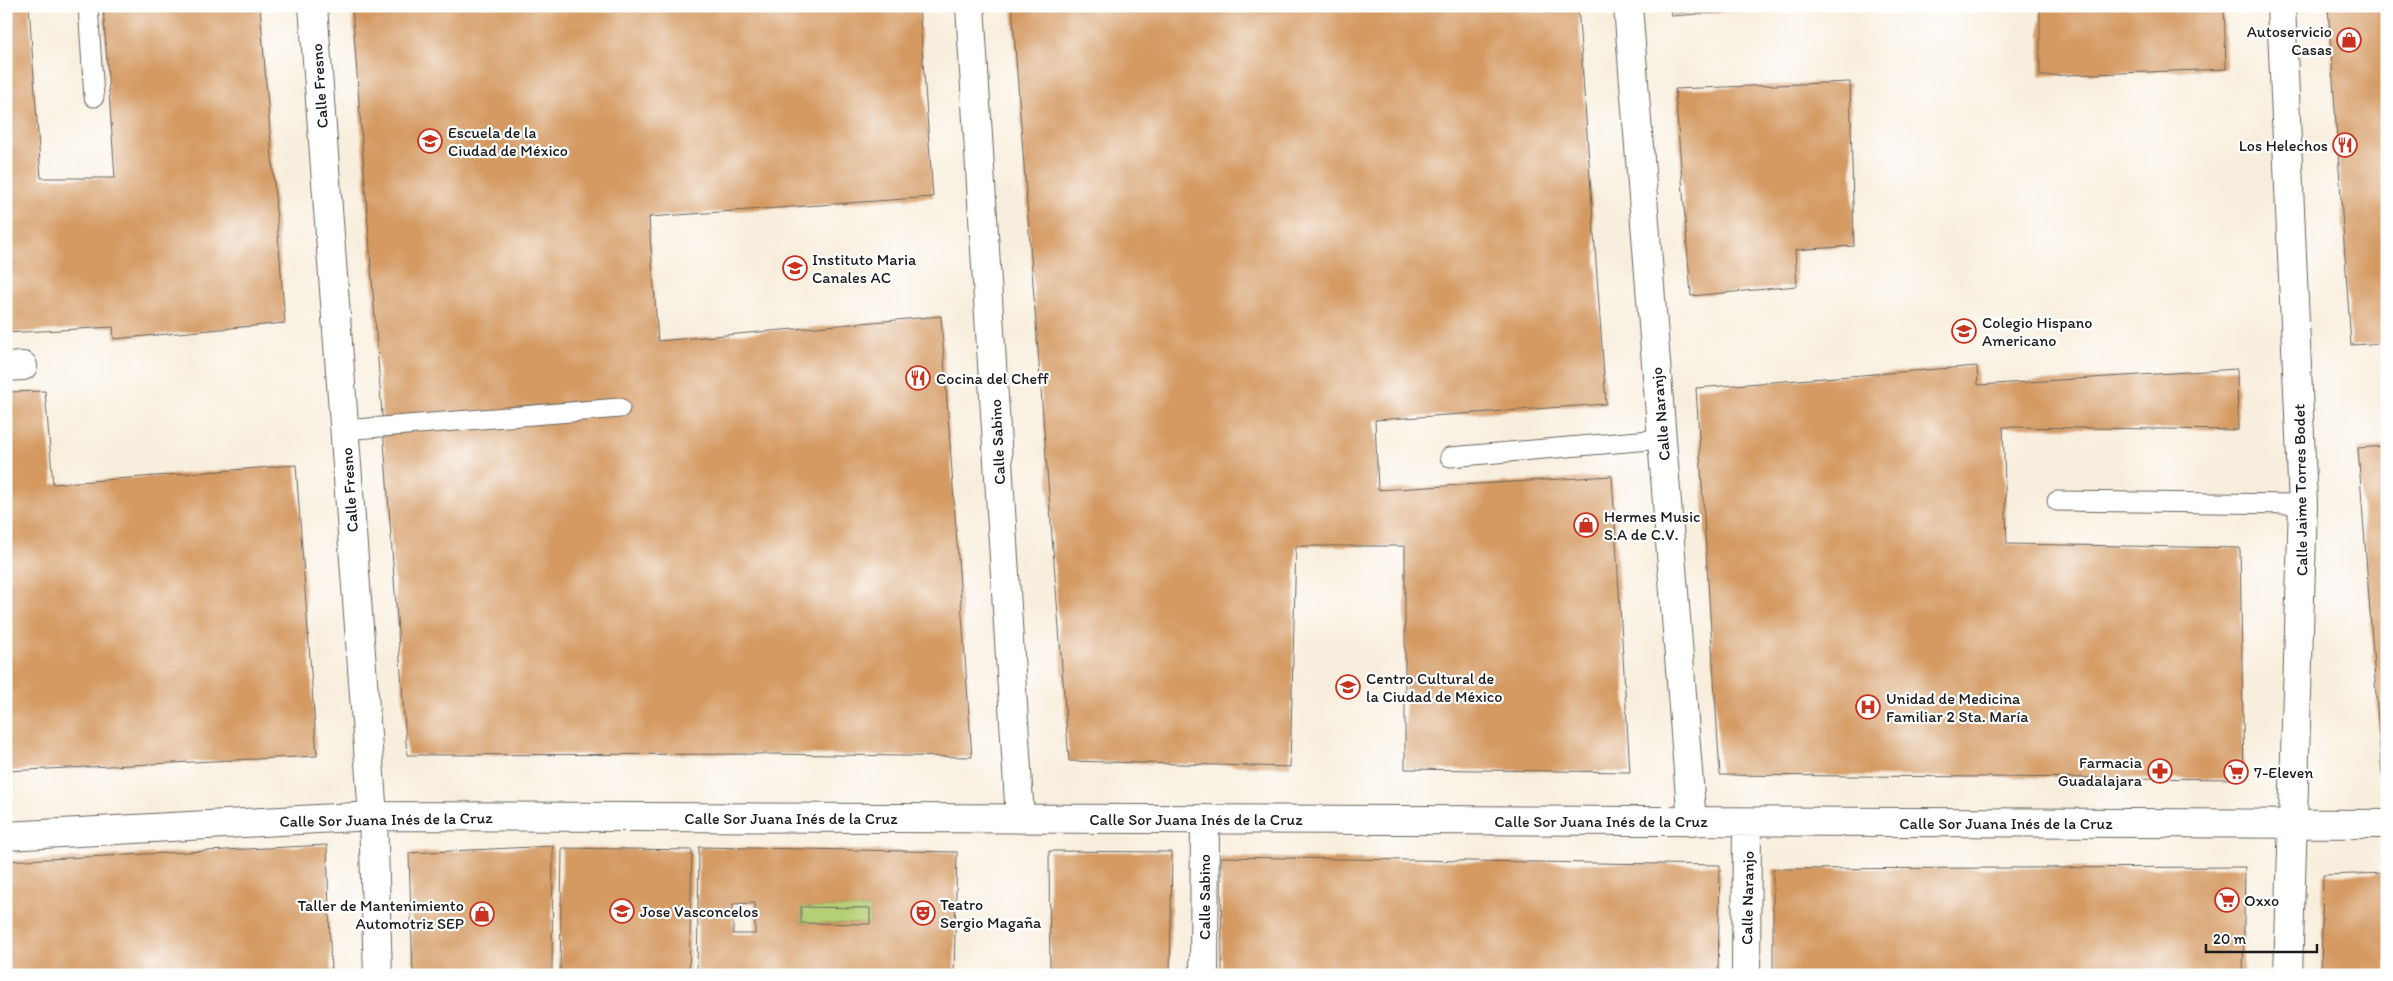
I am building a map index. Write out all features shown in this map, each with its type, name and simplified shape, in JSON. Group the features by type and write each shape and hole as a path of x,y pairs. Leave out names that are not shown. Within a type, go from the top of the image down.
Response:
{"street":[{"name":"Calle Fresno","path":"313,6 373,816 378,975"},
{"name":"Calle Sabino","path":"970,6 1020,819"},
{"name":"Calle Naranjo","path":"1628,6 1692,822"},
{"name":"Calle Jaime Torres Bodet","path":"2281,6 2303,504 2288,975"},
{"name":"Calle Sor Juana Inés de la Cruz","path":"6,836 373,816 2293,826 2387,824"},
{"name":"Calle Sabino","path":"1204,975 1205,819"},
{"name":"Calle Naranjo","path":"1746,975 1747,822"}],"lane":[{"path":"88,6 94,97"},
{"path":"344,430 620,408"},
{"path":"1450,457 1662,439"},
{"path":"2058,501 2303,504"}],"green space":[{"path":"801,907 870,908 870,924 801,923"}],"building":[{"path":"6,6 29,6 41,178 115,178 103,6 260,6 285,323 114,339 113,327 6,333"},
{"path":"352,6 919,6 933,197 649,217 650,235 658,341 941,316 972,757 769,754 407,755"},
{"path":"1012,6 1578,6 1606,404 1375,420 1378,490 1612,476 1630,772 1405,769 1405,546 1296,546 1290,767 1069,761"},
{"path":"1670,6 1782,6 1782,8 1671,16"},
{"path":"2040,6 2224,6 2226,69 2040,76"},
{"path":"2328,6 2387,6 2387,343 2351,345"},
{"path":"1850,82 1854,246 1795,250 1797,286 1691,296 1675,89"},
{"path":"1977,366 1978,385 2237,369 2238,430 2003,427 2007,544 2240,548 2244,779 1720,775 1696,388"},
{"path":"45,391 53,484 296,465 317,756 6,771 6,392"},
{"path":"2387,446 2387,776 2382,776 2358,448"},
{"path":"327,845 331,975 6,975 6,861"},
{"name":"Taller de Mantenimiento Automotriz SEP","path":"553,846 552,975 413,975 409,853"},
{"path":"699,847 957,852 954,975 697,975","holes":["755,903 755,934 733,934 733,904","801,907 870,908 870,924 801,923"]},
{"name":"Jose Vasconcelos","path":"562,848 692,850 689,975 560,975"},
{"path":"1049,851 1172,852 1170,975 1050,975"},
{"path":"1221,857 1720,865 1718,975 1222,975"},
{"path":"2245,867 2243,975 1773,975 1773,869"},
{"path":"2387,873 2387,975 2321,975 2323,875"}],"place":[{"name":"Autoservicio Casas","path":"2349,40"},
{"name":"Escuela de la Ciudad de México","path":"430,141"},
{"name":"Los Helechos","path":"2345,145"},
{"name":"Instituto Maria Canales AC","path":"795,268"},
{"name":"Colegio Hispano Americano","path":"1964,331"},
{"name":"Cocina del Cheff","path":"918,378"},
{"name":"Hermes Music S.A de C.V.","path":"1586,525"},
{"name":"Centro Cultural de la Ciudad de México","path":"1348,687"},
{"name":"Unidad de Medicina Familiar 2 Sta. María","path":"1868,707"},
{"name":"Farmacia Guadalajara","path":"2160,771"},
{"name":"7-Eleven","path":"2236,772"},
{"name":"Oxxo","path":"2227,900"},
{"name":"Jose Vasconcelos","path":"622,911"},
{"name":"Teatro Sergio Magaña","path":"923,913"},
{"name":"Taller de Mantenimiento Automotriz SEP","path":"482,914"}]}
